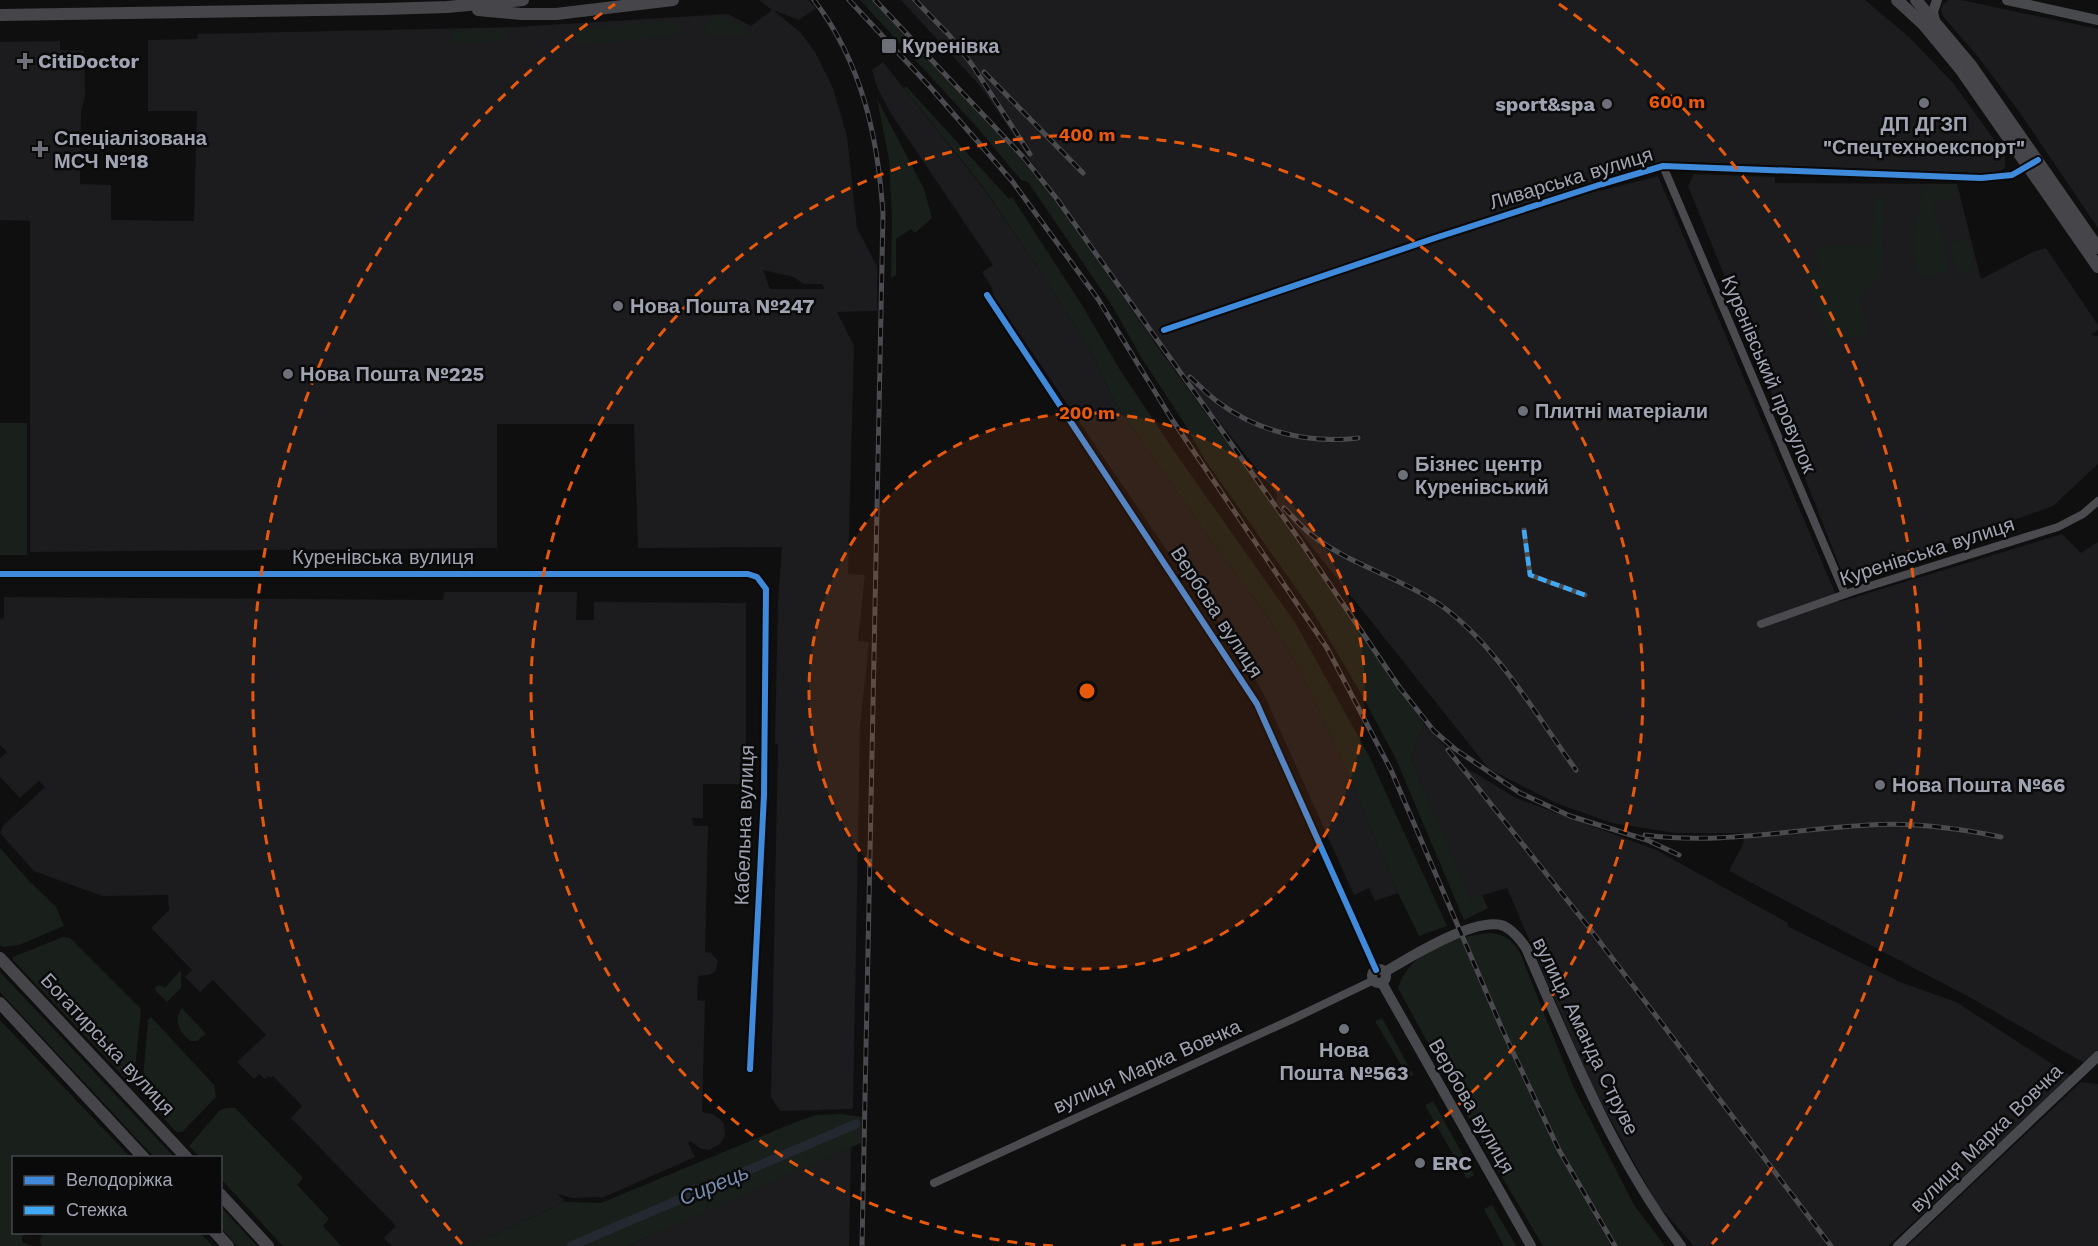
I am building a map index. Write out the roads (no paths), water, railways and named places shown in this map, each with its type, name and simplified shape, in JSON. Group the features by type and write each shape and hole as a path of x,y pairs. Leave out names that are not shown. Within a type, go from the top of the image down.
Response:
{"main road":[{"path":"0,15 447,7 523,0"},
{"path":"447,7 521,14 556,14 674,0"},
{"path":"1897,0 1923,24 1961,70 2098,248"},
{"path":"1916,0 1970,64 2098,267"},
{"path":"1935,21 1933,12 1937,0"},
{"path":"2007,0 2096,20"},
{"name":"вулиця Аманда Струве","path":"1379,976 1433,943 1466,930 1485,925 1502,925 1516,934 1526,948 1587,1089 1624,1158 1662,1221 1681,1246"},
{"name":"Богатирська вулиця","path":"0,958 185,1156"},
{"name":"Вербова вулиця","path":"1379,976 1531,1246"},
{"path":"0,1003 142,1156"},
{"name":"вулиця Марка Вовчка","path":"1898,1246 2098,1056"},
{"path":"222,1196 268,1246"},
{"path":"216,1234 228,1246"}],"street":[{"name":"Ливарська вулиця","path":"1164,330 1446,234 1663,166 1981,177 2012,175 2033,163"},
{"name":"Куренівський провулок","path":"1663,166 1845,594"},
{"name":"Вербова вулиця","path":"987,295 1257,704 1379,976"},
{"name":"Куренівська вулиця","path":"1761,624 1845,594 2058,527 2083,514 2098,501"},
{"path":"1524,530 1530,574 1585,595"},
{"name":"Куренівська вулиця","path":"0,574 748,574 763,584"},
{"name":"Кабельна вулиця","path":"750,1069 764,795 766,589 763,584"},
{"name":"вулиця Марка Вовчка","path":"933,1183 1297,1017 1379,976"}],"waterway":[{"name":"Сирець","path":"571,1246 856,1124"}],"railway":[{"path":"814,0 831,24 844,49 865,102 877,157 883,214 862,1246"},
{"path":"849,0 931,88 1012,181 1098,299 1171,418 1327,648 1391,770 1503,1031 1559,1150 1615,1246"},
{"path":"875,0 1025,159 1057,199 1299,539 1400,688 1434,731 1455,749 1520,793 1570,816 1647,840 1679,855"},
{"path":"915,0 949,35 973,66 1030,154"},
{"path":"984,72 1083,173"},
{"path":"1190,377 1214,399 1233,412 1267,428 1285,434 1321,439 1358,438"},
{"path":"1284,508 1304,528 1337,552 1423,594 1459,620 1514,681 1576,770"},
{"path":"1448,750 1587,925 1831,1246"},
{"path":"1645,835 1673,838 1729,837 1902,824 1952,828 2001,837"}],"place":[{"name":"Куренівка","path":"889,46"},
{"name":"CitiDoctor","path":"25,61"},
{"name":"ДП ДГЗП \"Спецтехноекспорт\"","path":"1924,103"},
{"name":"sport&spa","path":"1607,104"},
{"name":"Спеціалізована МСЧ №18","path":"40,149"},
{"name":"Нова Пошта №247","path":"618,306"},
{"name":"Нова Пошта №225","path":"288,374"},
{"name":"Плитні матеріали","path":"1523,411"},
{"name":"Бізнес центр Куренівський","path":"1403,475"},
{"name":"Нова Пошта №66","path":"1880,785"},
{"name":"Нова Пошта №563","path":"1344,1029"},
{"name":"ERC","path":"1420,1163"}]}
